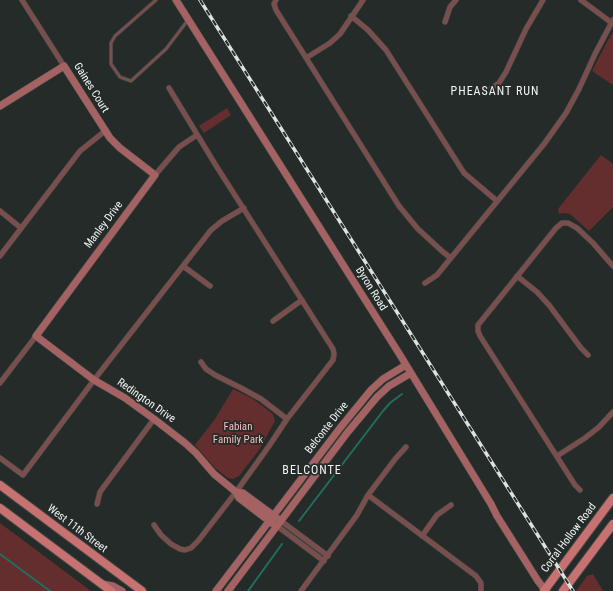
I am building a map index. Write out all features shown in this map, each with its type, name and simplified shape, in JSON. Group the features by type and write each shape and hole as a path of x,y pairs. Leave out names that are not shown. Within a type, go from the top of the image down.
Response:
{"main road":[{"name":"Byron Road","path":"176,0 411,373 497,516 545,591"},
{"path":"0,104 64,66"},
{"name":"Gaines Court","path":"64,66 110,138 120,148 155,175"},
{"name":"Manley Drive","path":"36,336 155,175"},
{"name":"Redington Drive","path":"36,336 94,380 125,398 154,419 196,453 214,474 236,492 243,493 271,519 279,524"},
{"name":"Belconte Drive","path":"216,591 340,428 371,390 383,379 406,365"},
{"name":"Belconte Drive","path":"228,591 347,433 377,397 389,386 411,373"},
{"name":"West 11th Street","path":"0,485 142,591"},
{"name":"Corral Hollow Road","path":"545,591 613,498"},
{"path":"0,508 111,591"},
{"path":"563,591 613,524"},
{"path":"102,584 112,586 122,591"}],"street":[{"name":"Gaines Court","path":"22,0 64,66"},
{"path":"276,0 274,4 276,10 399,206 418,229 451,258"},
{"path":"306,58 330,43 340,34 363,0"},
{"path":"445,22 450,7 456,0"},
{"path":"486,92 499,82 506,72 526,29 543,0"},
{"path":"425,283 437,274 451,258 544,144 566,113 595,54 613,22 581,0"},
{"path":"351,16 368,30 386,50 464,173 497,201"},
{"path":"154,525 171,544 180,549 185,550 191,548 198,542 236,492 287,419 333,360 334,354 333,349 197,135 169,88"},
{"path":"0,256 80,151 106,131"},
{"name":"Manley Drive","path":"155,175 179,147 197,135"},
{"path":"0,458 23,475 94,380 211,230 222,221 244,208"},
{"path":"0,211 21,228"},
{"path":"580,490 575,485 480,336 478,325 556,228 562,223 568,223 577,228 593,243 613,266"},
{"path":"183,266 210,286"},
{"path":"517,276 537,292 549,305 581,348 588,355"},
{"path":"273,320 302,300"},
{"path":"0,383 36,336"},
{"path":"200,362 206,369 215,375 261,399 287,419"},
{"path":"557,456 590,434 613,412"},
{"path":"96,504 100,492 154,419"},
{"path":"301,591 357,516 368,495 406,447"},
{"path":"368,495 476,576 481,583 481,591"},
{"path":"422,536 437,515 451,506"},
{"name":"Redington Drive","path":"279,524 328,556"},
{"name":"Redington Drive","path":"279,524 324,561"}],"lane":[{"path":"156,0 115,36 111,43 111,64 120,77 131,81 166,49 188,19"}],"green space":[{"path":"613,32 613,85 592,71"},
{"path":"227,108 231,115 204,133 199,126"},
{"path":"601,155 613,164 613,207 589,231 570,214 559,214 558,209"},
{"name":"Fabian Family Park","path":"233,389 253,399 273,414 275,421 259,450 239,476 233,479 228,478 215,468 195,445 215,419"},
{"path":"0,523 91,591 0,591"},
{"path":"593,574 603,591 576,591 587,576"}],"waterway":[{"path":"299,521 383,411 390,403 402,394"},
{"path":"248,591 282,544"},
{"path":"0,554 50,591"}],"railway":[{"path":"200,0 573,591"}],"district":[{"name":"PHEASANT RUN","path":"495,92"},
{"name":"BELCONTE","path":"312,471"}]}
